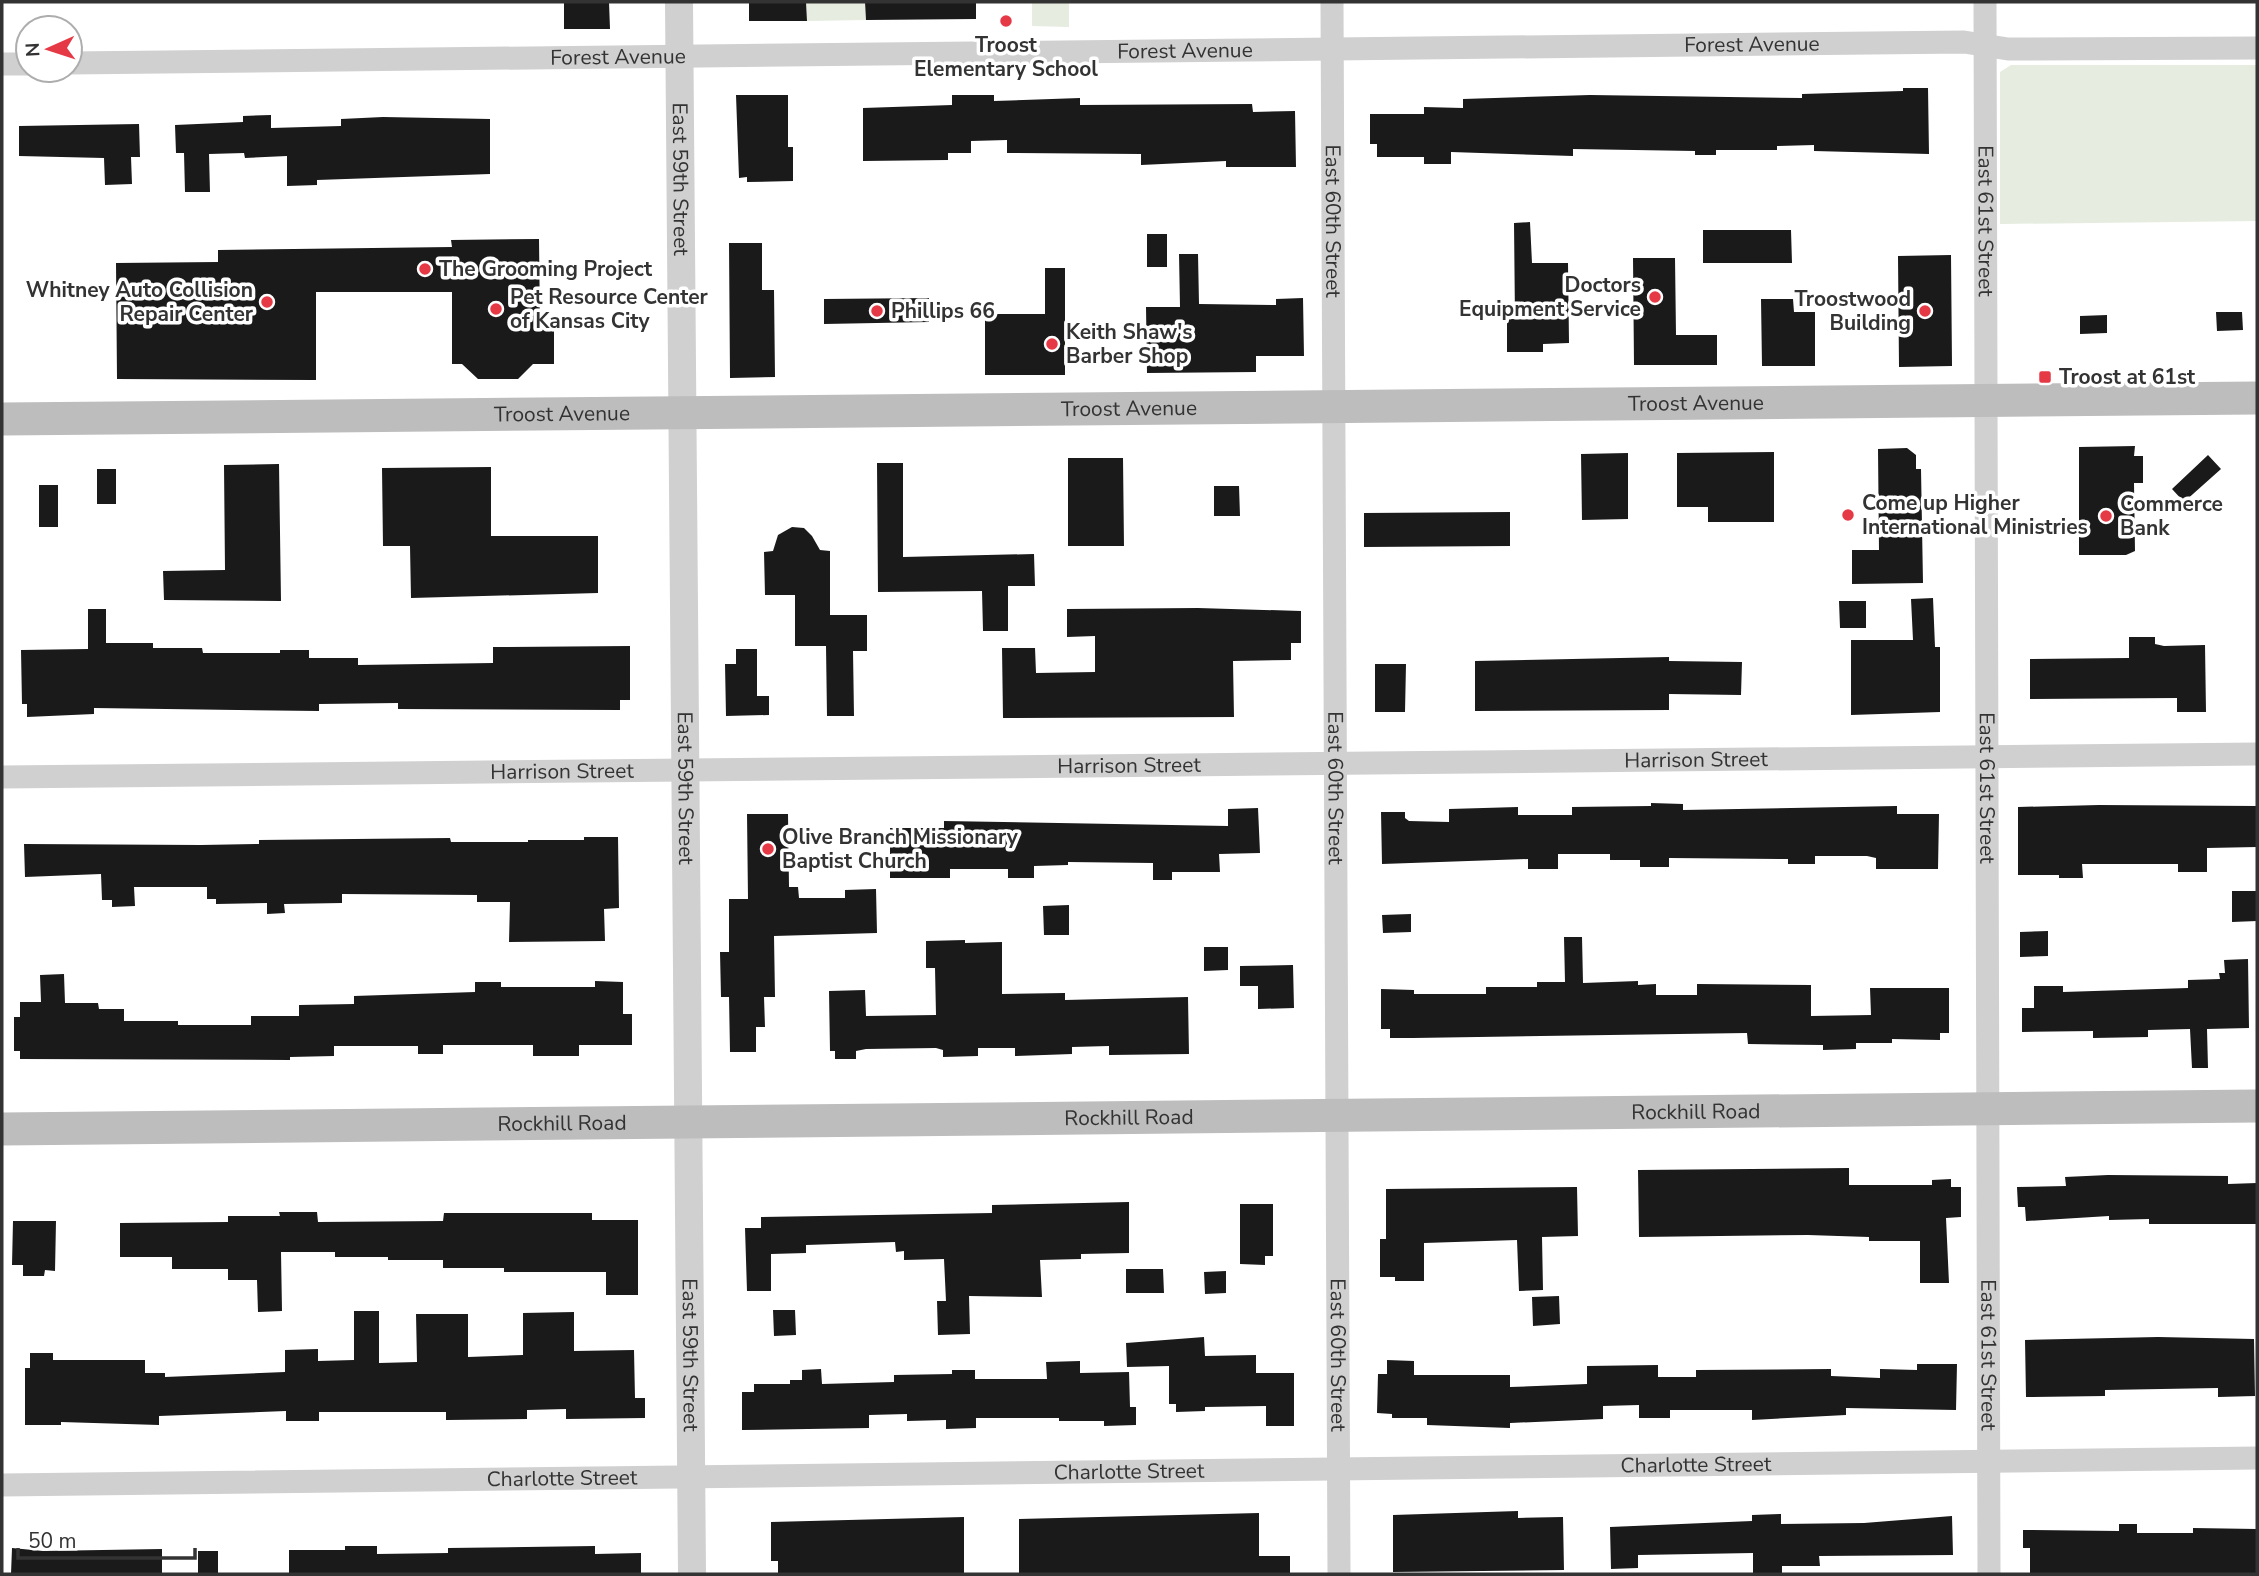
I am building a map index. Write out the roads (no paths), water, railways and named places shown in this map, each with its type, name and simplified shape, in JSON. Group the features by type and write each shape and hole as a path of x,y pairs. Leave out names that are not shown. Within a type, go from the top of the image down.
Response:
{"main road":[{"name":"Troost Avenue","path":"2,419 2257,397"},
{"name":"Rockhill Road","path":"2,1129 2257,1106"}],"street":[{"name":"East 59th Street","path":"679,2 680,413 692,1574"},
{"name":"East 60th Street","path":"1332,2 1339,1574"},
{"name":"East 61st Street","path":"1985,2 1989,1574"},
{"name":"Forest Avenue","path":"84,63 1333,51 1964,41 2008,49 2257,48"},
{"name":"Harrison Street","path":"2,777 2257,754"},
{"name":"Charlotte Street","path":"2,1485 2257,1458"}],"place":[{"name":"Troost Elementary School","path":"1006,21"},
{"name":"The Grooming Project","path":"425,269"},
{"name":"Doctors Equipment Service","path":"1655,297"},
{"name":"Whitney Auto Collision Repair Center","path":"267,302"},
{"name":"Pet Resource Center of Kansas City","path":"496,309"},
{"name":"Phillips 66","path":"877,311"},
{"name":"Troostwood Building","path":"1925,311"},
{"name":"Keith Shaw's Barber Shop","path":"1052,344"},
{"name":"Troost at 61st","path":"2045,377"},
{"name":"Come up Higher International Ministries","path":"1848,515"},
{"name":"Commerce Bank","path":"2106,516"},
{"name":"Olive Branch Missionary Baptist Church","path":"768,849"}]}
